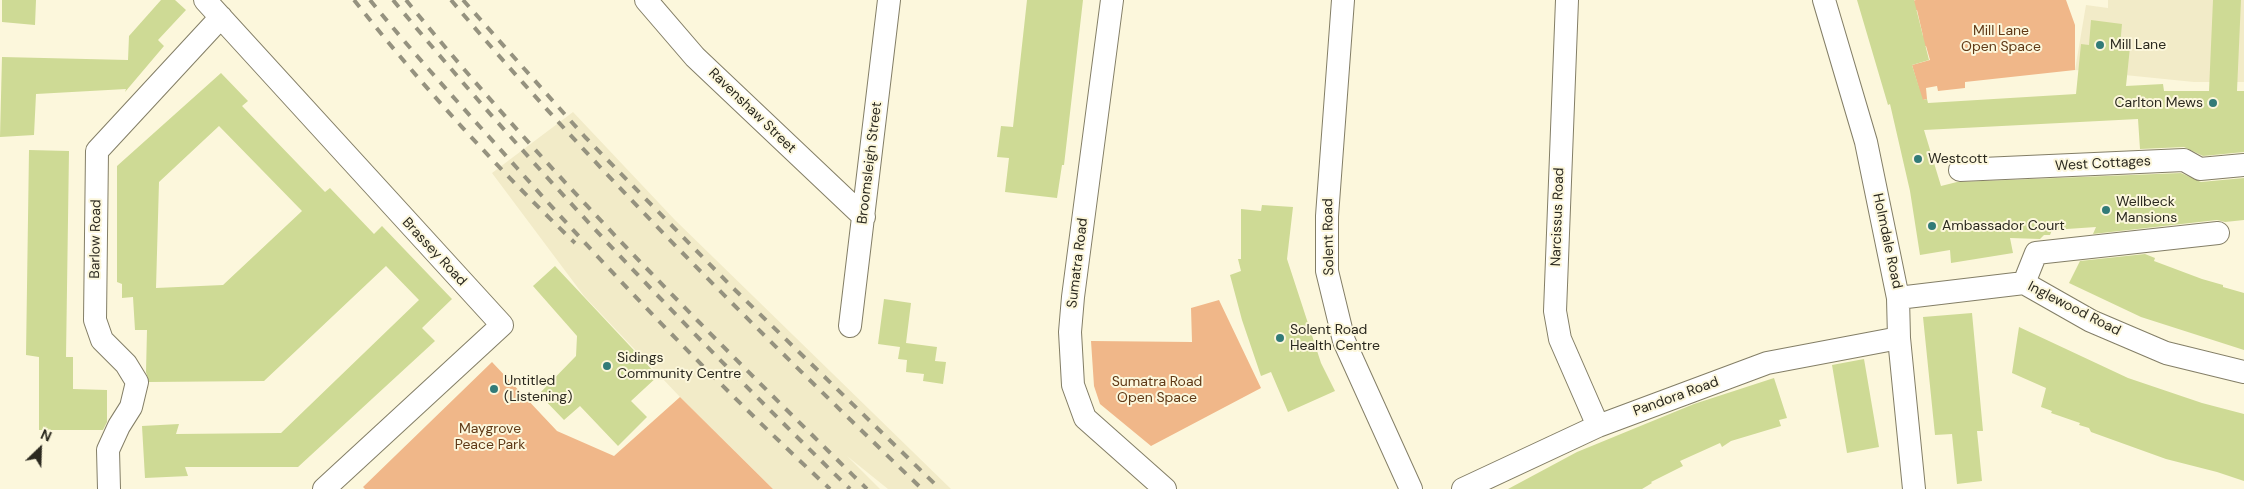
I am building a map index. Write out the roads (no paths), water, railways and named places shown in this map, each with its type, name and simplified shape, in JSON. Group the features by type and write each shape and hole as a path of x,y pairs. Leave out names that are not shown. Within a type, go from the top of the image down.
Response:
{"street":[{"name":"Brassey Road","path":"205,0 502,325 324,489"},
{"name":"Ravenshaw Street","path":"646,0 695,57 864,217"},
{"name":"Broomsleigh Street","path":"850,326 889,0"},
{"name":"Sumatra Road","path":"1112,0 1073,297 1070,332 1073,385 1084,418 1165,489"},
{"name":"Solent Road","path":"1343,0 1326,216 1327,271 1344,341 1411,489"},
{"name":"Narcissus Road","path":"1567,0 1555,311 1560,339 1598,426"},
{"name":"Holmdale Road","path":"1824,0 1866,142 1898,298 1899,338 1914,489"},
{"name":"Barlow Road","path":"109,489 108,450 119,426 131,407 137,382 126,364 102,340 95,320 97,151 221,17"},
{"name":"West Cottages","path":"1960,170 2184,160 2200,169 2244,165"},
{"path":"2024,283 2036,253 2218,233"},
{"name":"Inglewood Road","path":"1898,298 2024,283 2091,322 2166,353 2244,372"},
{"name":"Pandora Road","path":"1463,489 1598,426 1768,363 1899,338"}],"railway":[{"path":"354,0 406,64 460,125 575,243"},
{"path":"370,0 461,106 631,291 709,372 830,489"},
{"path":"393,0 502,127 615,251 731,371 850,489"},
{"path":"406,0 515,128 572,190 747,371 867,489"},
{"path":"451,0 506,64 621,189 800,371 922,489"},
{"path":"463,0 585,137 733,288 940,489"}],"place":[{"name":"Mill Lane","path":"2100,45"},
{"name":"Carlton Mews","path":"2213,103"},
{"name":"Westcott","path":"1918,159"},
{"name":"Wellbeck Mansions","path":"2106,210"},
{"name":"Ambassador Court","path":"1932,226"},
{"name":"Solent Road Health Centre","path":"1280,338"},
{"name":"Sidings Community Centre","path":"607,366"},
{"name":"Untitled (Listening)","path":"494,389"}],"park label":[{"name":"Mill Lane Open Space","path":"2001,40"},
{"name":"Sumatra Road Open Space","path":"1157,390"},
{"name":"Maygrove Peace Park","path":"490,438"}]}
